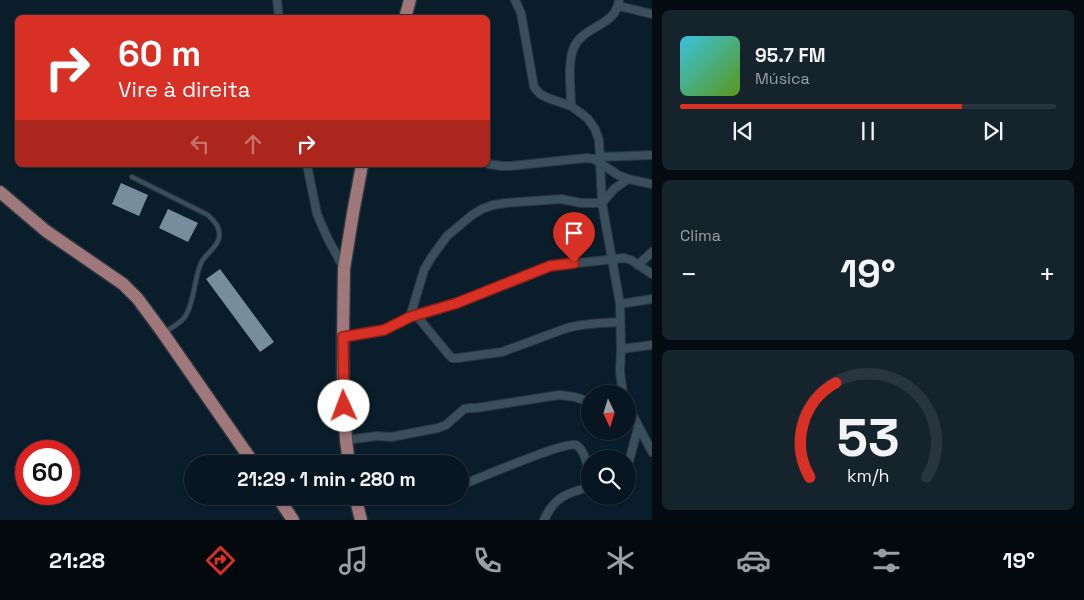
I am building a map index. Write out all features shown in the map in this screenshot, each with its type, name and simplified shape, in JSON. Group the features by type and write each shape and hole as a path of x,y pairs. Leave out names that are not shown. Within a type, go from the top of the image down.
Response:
{"main road":[{"path":"406,15 410,0"},
{"path":"348,455 343,388 344,269 362,167"},
{"path":"0,192 46,231 123,284 138,299 248,455"},
{"path":"282,505 293,520"},
{"path":"356,505 360,520"}],"street":[{"path":"278,0 279,15"},
{"path":"515,0 521,12 534,86 540,94 571,106 588,120 595,129 599,140 602,203 620,304 622,385"},
{"path":"571,106 571,59 580,38 611,18 619,3 652,14"},
{"path":"490,164 511,166 576,158 600,160 652,155"},
{"path":"600,160 613,173 628,179 652,184"},
{"path":"307,167 317,214 344,269"},
{"path":"413,316 424,270 431,258 447,236 472,215 493,205 506,203 561,199 581,203 602,203 614,189 628,179"},
{"path":"638,265 652,252"},
{"path":"343,337 384,330 413,316 457,303 550,266 624,258 631,260 652,274"},
{"path":"620,304 652,299"},
{"path":"413,316 452,358 502,352 566,328 587,324 620,322"},
{"path":"621,348 652,345"},
{"path":"346,440 378,436 391,437 438,428 446,425 464,409 558,394 581,399"},
{"path":"636,424 652,452"},
{"path":"632,450 638,428"},
{"path":"469,482 564,446 572,444 581,451"},
{"path":"544,520 551,507 562,497 581,489"}],"lane":[{"path":"132,177 208,215 218,228 218,243 200,264 185,317 163,333"}],"building":[{"path":"121,183 148,195 139,216 112,204"},
{"path":"168,209 198,223 188,242 159,228"},
{"path":"220,269 274,342 260,352 206,279"}],"route":[{"path":"344,406 343,337 379,332 410,317 457,303 550,266 574,263"}]}
